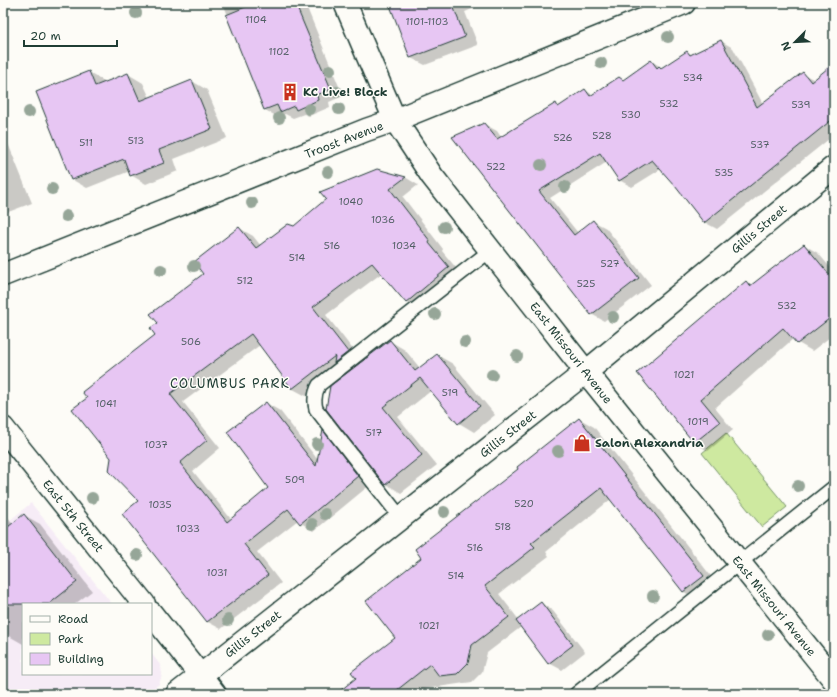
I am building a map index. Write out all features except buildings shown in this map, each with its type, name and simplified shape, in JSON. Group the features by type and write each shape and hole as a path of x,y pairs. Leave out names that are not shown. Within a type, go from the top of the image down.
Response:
{"street":[{"name":"East Missouri Avenue","path":"345,3 395,120 432,176 586,372 834,680"},
{"name":"Troost Avenue","path":"3,275 366,130 395,120 684,3"},
{"name":"Gillis Street","path":"177,694 586,372 834,167"},
{"name":"East 5th Street","path":"3,428 143,603"},
{"path":"152,614 215,694"}],"lane":[{"path":"401,518 316,409 316,390 319,385 491,250"},
{"path":"576,694 834,487"}],"shaded area":[{"path":"31,503 111,603 22,603 22,675 152,675 152,654 161,666 162,675 159,684 147,694 3,694 3,526"}],"green space":[{"path":"726,433 787,507 762,527 702,453"}],"place":[{"name":"KC Live! Block","path":"290,92"},
{"name":"Salon Alexandria","path":"582,443"}],"district":[{"name":"COLUMBUS PARK","path":"230,383"}]}
